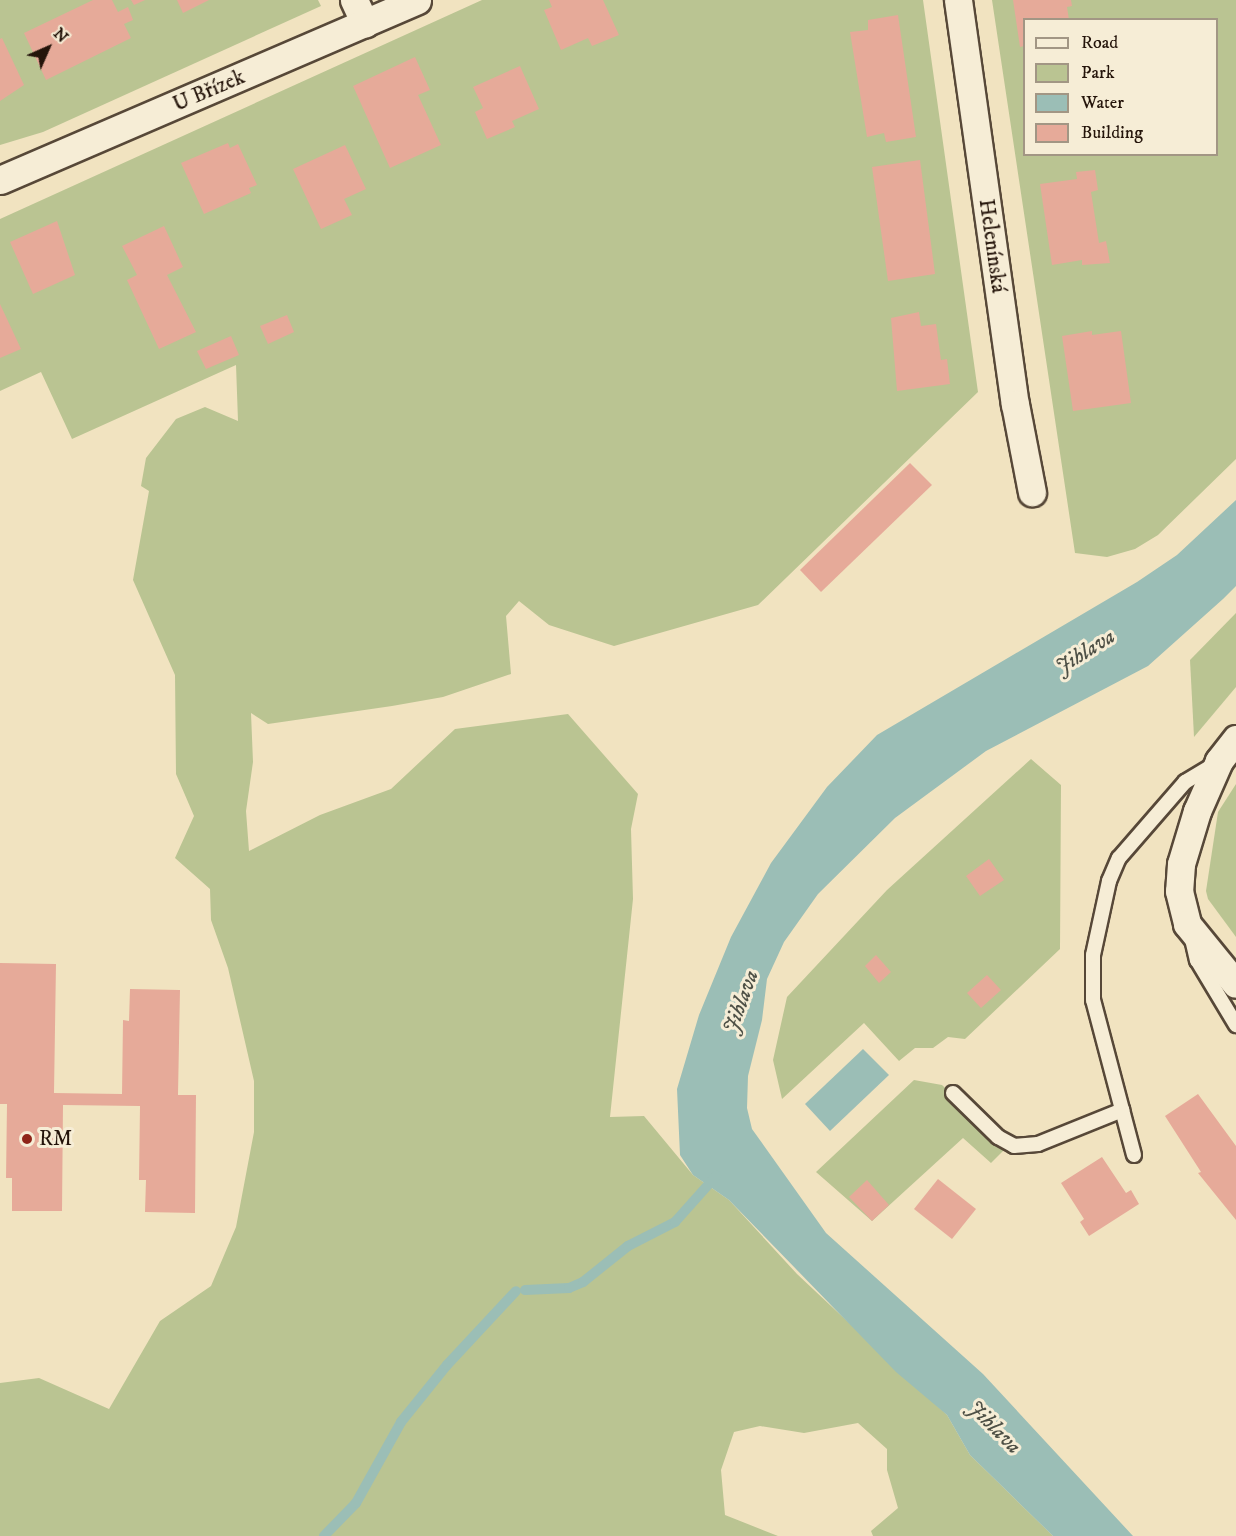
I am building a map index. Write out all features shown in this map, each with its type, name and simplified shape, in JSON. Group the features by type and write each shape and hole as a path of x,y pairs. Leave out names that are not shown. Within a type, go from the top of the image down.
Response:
{"street":[{"name":"U Břízek","path":"0,180 360,12 417,0"},
{"name":"Helenínská","path":"958,0 1015,404 1032,492"},
{"path":"1236,739 1220,761 1197,811 1180,864 1179,891 1187,924 1236,984"}],"lane":[{"path":"1134,1155 1093,1000 1093,955 1109,881 1119,858 1156,813 1185,782 1220,761"},
{"path":"1187,924 1197,960 1236,1025"},
{"path":"953,1093 998,1137 1014,1146 1038,1144 1122,1110"}],"green space":[{"path":"0,0 318,0 321,6 43,132 0,145"},
{"path":"482,0 923,0 978,392 758,605 614,646 549,625 519,601 506,616 511,674 443,697 392,706 268,724 251,713 253,762 246,811 249,851 320,815 391,789 455,729 568,714 638,794 631,829 633,899 610,1117 644,1116 693,1175 729,1200 797,1274 947,1415 970,1455 1053,1536 873,1536 871,1531 898,1508 887,1470 887,1449 858,1423 804,1433 760,1426 734,1432 721,1470 725,1515 778,1536 0,1536 0,1383 39,1378 109,1409 160,1321 211,1286 236,1227 254,1132 254,1081 228,968 211,920 210,889 175,858 194,816 176,774 175,675 133,580 149,491 141,486 146,458 176,419 205,407 238,421 236,365 72,439 41,372 0,391 0,219"},
{"path":"992,0 1236,0 1236,459 1158,535 1135,549 1107,557 1075,553"},
{"path":"1236,613 1236,687 1194,737 1190,660"},
{"path":"1031,759 1061,785 1060,949 965,1039 948,1037 933,1048 915,1048 899,1061 864,1023 782,1099 773,1060 787,997 887,890"},
{"path":"1236,784 1236,937 1208,899 1206,891 1218,812"},
{"path":"914,1080 942,1085 1007,1147 991,1163 963,1138 872,1221 816,1172"}],"water":[{"name":"Jihlava","path":"1236,500 1236,586 1223,599 1148,666 986,751 895,818 818,894 784,942 767,979 762,1020 748,1076 747,1108 752,1129 826,1233 983,1374 1133,1536 1053,1536 970,1455 947,1415 896,1372 729,1200 693,1175 680,1155 677,1089 699,1015 731,937 771,863 827,787 877,735 1137,582 1177,555"},
{"path":"863,1049 889,1075 830,1131 805,1104"}],"building":[{"path":"93,0 112,0 118,12 128,7 133,20 124,24 131,38 46,80 24,33"},
{"path":"131,0 145,0 134,5"},
{"path":"177,0 209,0 183,13"},
{"path":"549,0 603,0 619,35 592,46 588,38 561,50 544,10 552,7"},
{"path":"1013,0 1071,0 1072,6 1067,7 1069,18 1023,18 1023,46 1020,47"},
{"path":"898,15 916,137 886,142 884,133 867,137 850,32 868,30 868,20"},
{"path":"2,38 24,85 0,101 0,39"},
{"path":"415,57 430,90 418,95 441,145 390,168 353,86"},
{"path":"520,66 539,109 512,121 515,127 487,139 475,112 483,108 473,87"},
{"path":"228,143 230,148 238,144 257,185 249,188 251,193 204,214 181,163"},
{"path":"345,145 366,189 344,199 352,215 321,229 293,169"},
{"path":"920,160 935,274 888,281 872,167"},
{"path":"1095,170 1098,190 1091,192 1099,243 1106,241 1110,263 1082,265 1082,260 1052,265 1040,184 1077,179 1076,172"},
{"path":"57,221 75,275 33,294 10,242"},
{"path":"164,226 183,267 167,275 196,332 159,349 127,280 137,275 122,246"},
{"path":"0,304 21,349 0,358"},
{"path":"919,312 921,326 936,324 941,360 947,359 950,384 897,391 891,318"},
{"path":"287,315 294,332 268,344 260,326"},
{"path":"1092,331 1092,335 1121,331 1131,403 1073,411 1062,336"},
{"path":"231,336 239,355 206,369 197,351"},
{"path":"910,463 932,485 821,592 800,570"},
{"path":"989,859 1004,880 980,896 966,876"},
{"path":"876,955 891,972 879,983 865,966"},
{"path":"0,963 56,964 54,1093 122,1094 123,1020 129,1021 130,989 180,990 178,1095 196,1095 195,1213 145,1212 146,1180 139,1180 140,1106 63,1105 62,1211 12,1211 12,1178 6,1178 7,1104 0,1104"},
{"path":"987,975 1001,990 981,1008 967,993"},
{"path":"1198,1094 1236,1146 1236,1220 1198,1173 1201,1172 1165,1116"},
{"path":"1102,1157 1126,1193 1131,1190 1139,1204 1089,1236 1080,1222 1084,1219 1061,1183"},
{"path":"938,1179 976,1209 952,1239 914,1209"},
{"path":"867,1180 889,1205 872,1221 849,1197"}],"waterway":[{"path":"525,1290 569,1288 583,1282 628,1246 675,1222 716,1176"},
{"path":"324,1536 356,1503 401,1422 447,1365 516,1291"}],"place":[{"name":"RM","path":"27,1139"}]}
